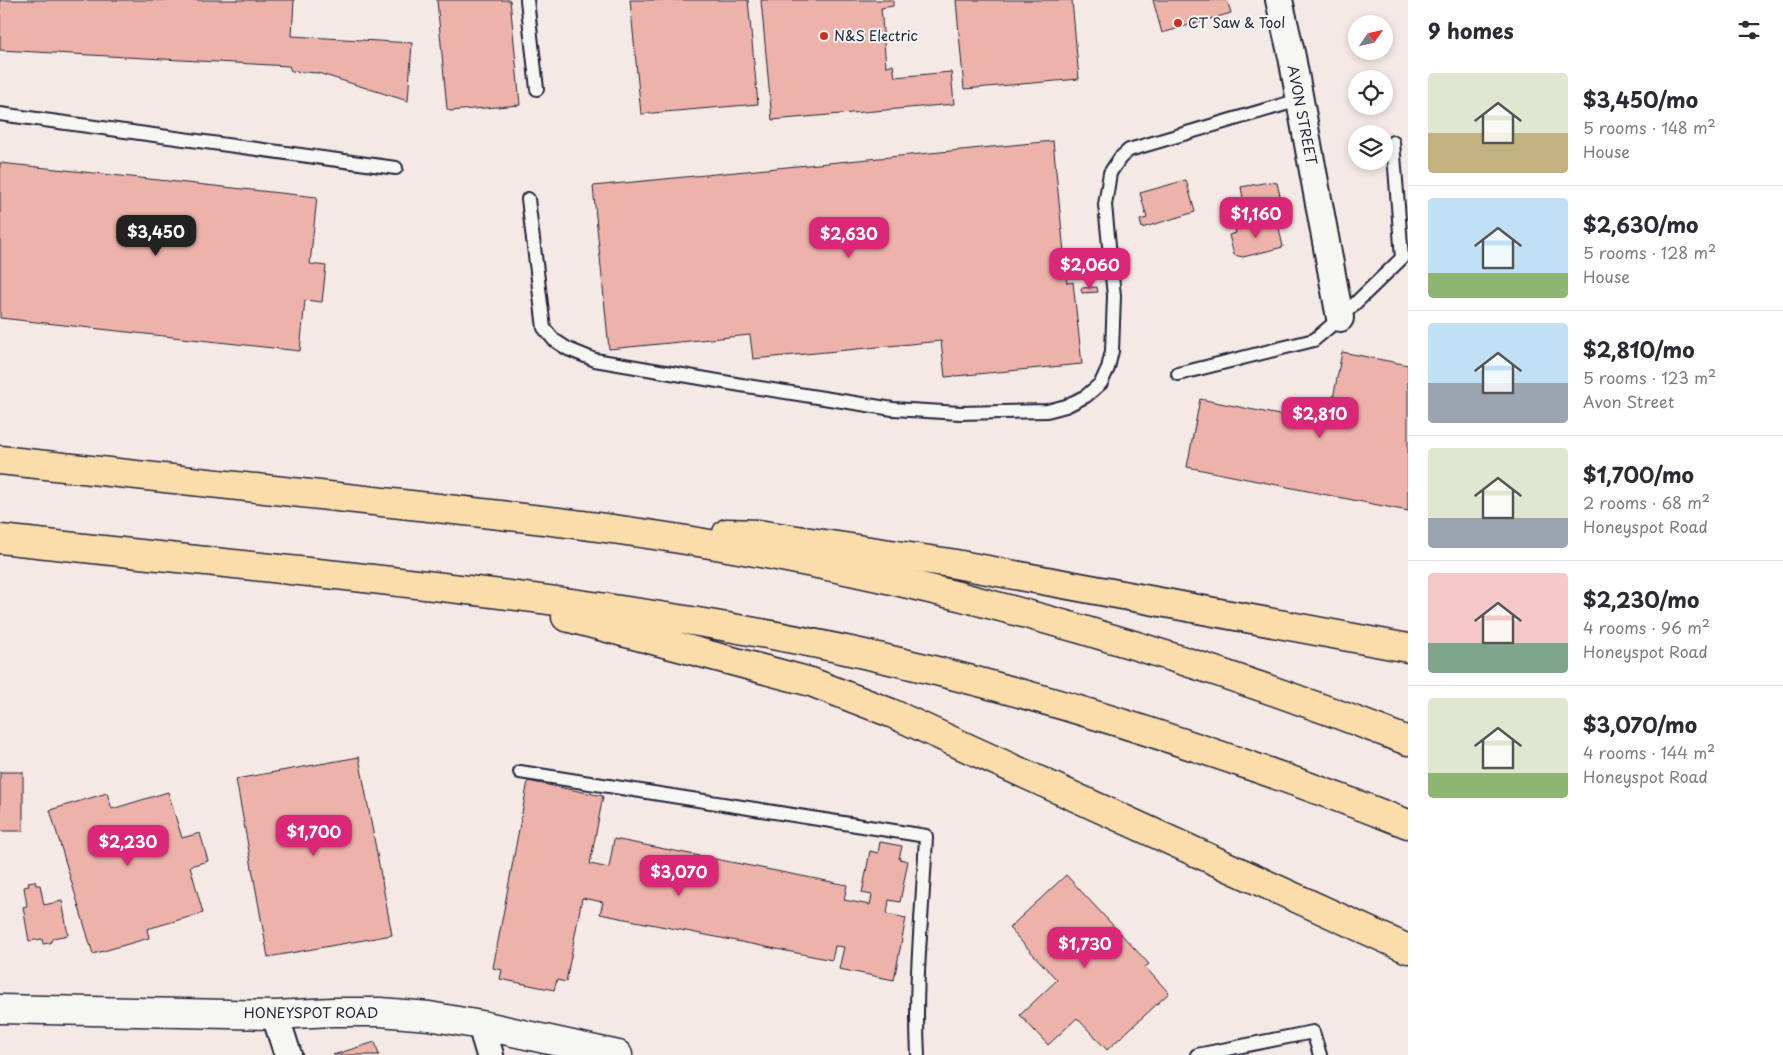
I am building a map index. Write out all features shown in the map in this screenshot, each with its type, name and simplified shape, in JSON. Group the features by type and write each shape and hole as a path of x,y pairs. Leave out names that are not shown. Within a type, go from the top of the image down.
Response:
{"highway":[{"path":"0,460 502,515 699,542 797,561 895,581 993,605 1090,632 1185,660 1279,692 1408,741"},
{"path":"600,528 768,535 950,563 1408,648"},
{"path":"0,539 461,589 671,617 855,652 1049,700 1144,729 1314,788 1408,824"},
{"path":"461,589 812,682 891,713 1408,949"}],"main road":[{"name":"HONEYSPOT ROAD","path":"0,1009 275,1015 380,1012 430,1016 481,1025 618,1055"}],"street":[{"name":"AVON STREET","path":"1279,0 1300,100 1340,318"},
{"path":"275,1015 288,1055"},
{"path":"481,1025 490,1055"}],"lane":[{"path":"527,0 537,89"},
{"path":"528,199 544,328 554,340 568,349 595,360 737,385 893,409 960,413 1047,411 1066,406 1086,396 1101,383 1108,368 1112,351 1114,296 1105,205 1110,173 1120,158 1129,150 1300,100"},
{"path":"0,114 396,168"},
{"path":"1178,374 1314,340 1405,259 1393,142"},
{"path":"520,772 926,836 917,970 918,1055"},
{"path":"1196,1055 1313,1032 1320,1055"}],"building":[{"path":"0,0 294,0 292,36 412,43 408,101 318,73 291,71 289,66 0,50"},
{"path":"437,0 510,0 520,105 450,111 447,109"},
{"path":"630,0 748,0 758,104 641,114"},
{"name":"N&S Electric","path":"761,0 893,0 893,6 881,8 886,66 893,65 895,77 951,72 954,104 772,120"},
{"path":"956,0 1072,0 1079,79 964,89"},
{"name":"CT Saw & Tool","path":"1153,0 1227,0 1231,13 1162,33"},
{"path":"1053,141 1067,283 1073,282 1082,364 945,377 941,341 753,359 750,335 609,349 593,186"},
{"path":"0,163 317,197 310,264 326,266 322,302 305,300 300,351 0,318"},
{"path":"1186,180 1195,212 1142,228 1140,220 1147,218 1140,193"},
{"path":"1269,182 1277,183 1281,200 1245,209 1241,187"},
{"path":"1277,219 1283,247 1243,257 1234,255 1229,235 1236,233 1235,230"},
{"path":"1097,287 1098,292 1082,293 1081,288"},
{"path":"1342,352 1408,365 1408,511 1187,467 1200,399 1328,425"},
{"path":"359,757 392,935 268,957 236,779"},
{"path":"0,772 23,772 23,831 0,831"},
{"path":"528,781 603,796 590,864 609,868 614,839 847,885 844,900 870,905 872,895 862,893 870,851 878,853 880,842 902,846 899,859 908,861 900,902 889,900 887,914 906,918 894,980 839,969 844,947 835,946 832,960 600,914 603,902 582,898 566,982 557,980 554,990 500,979 502,970 493,968"},
{"path":"168,792 182,838 200,833 208,861 190,866 203,913 147,929 149,938 93,954 50,810 107,793 112,809"},
{"path":"1066,875 1149,964 1145,967 1169,993 1107,1050 1077,1018 1048,1045 1020,1015 1057,980 1009,928"},
{"path":"35,881 36,885 40,885 44,905 62,901 68,935 53,938 50,943 43,944 42,939 29,941 23,907 27,906 24,887 29,886 28,882"},
{"path":"375,1042 379,1055 333,1055"}],"place":[{"name":"CT Saw & Tool","path":"1178,23"},
{"name":"N&S Electric","path":"824,36"}]}
